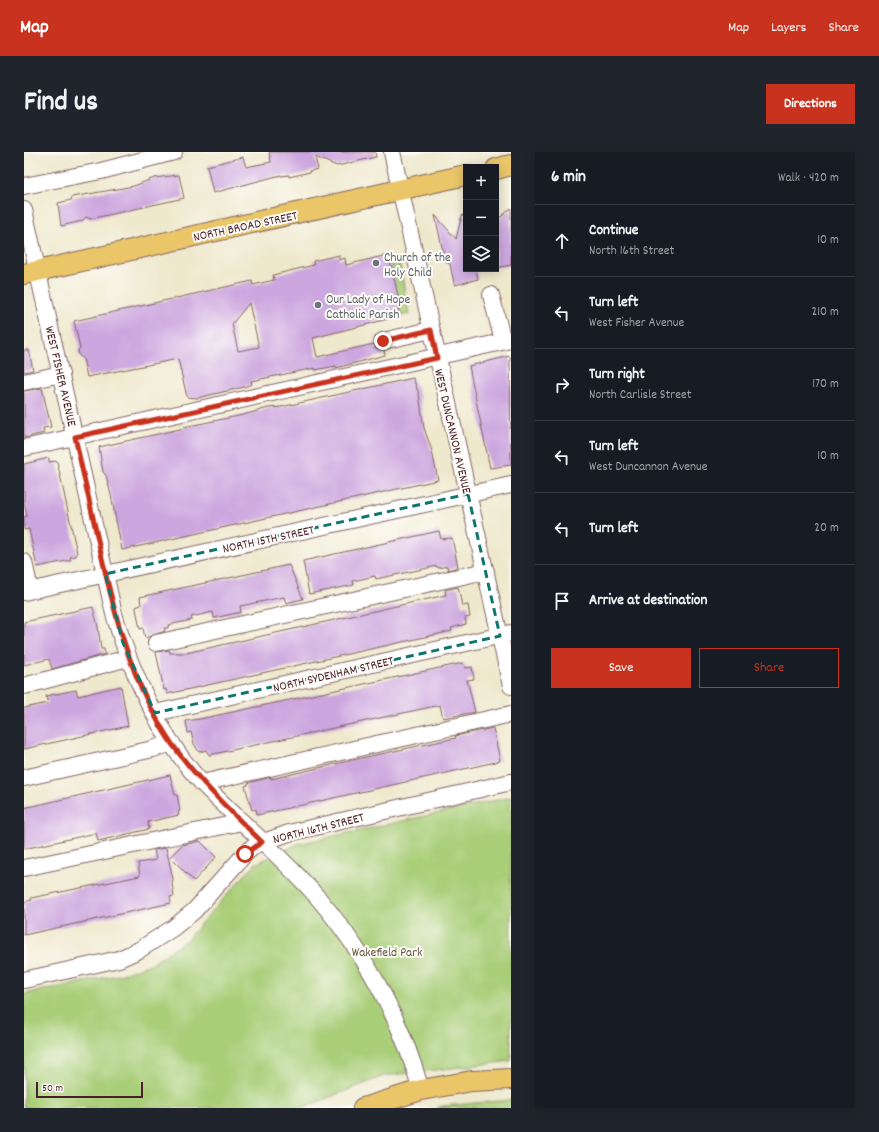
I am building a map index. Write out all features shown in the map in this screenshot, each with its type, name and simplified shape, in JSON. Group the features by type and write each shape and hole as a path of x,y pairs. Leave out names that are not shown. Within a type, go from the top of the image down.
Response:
{"main road":[{"path":"499,168 511,165"},
{"name":"NORTH BROAD STREET","path":"31,272 463,176"},
{"path":"364,1108 421,1090 472,1081 511,1079"}],"street":[{"name":"WEST DUNCANNON AVENUE","path":"392,152 486,571 505,635 511,686"},
{"path":"24,186 101,171 164,153"},
{"name":"WEST FISHER AVENUE","path":"24,210 31,272 61,374 114,614 128,658 155,713 172,743 202,783 318,898 367,963 397,1020 413,1061 421,1090"},
{"path":"24,448 437,358 507,341 492,295"},
{"path":"383,341 431,330"},
{"path":"24,382 61,374"},
{"name":"NORTH 15TH STREET","path":"27,591 511,485"},
{"path":"24,562 27,591"},
{"path":"156,642 486,571"},
{"name":"NORTH SYDENHAM STREET","path":"155,713 505,635"},
{"path":"24,686 128,658"},
{"path":"202,783 511,714"},
{"path":"24,778 153,749 172,743"},
{"name":"NORTH 16TH STREET","path":"24,980 119,958 139,950 173,928 194,911 245,854 262,842 289,833 511,782"},
{"path":"24,868 242,822"}],"highlighted area":[{"path":"468,494 500,636 155,713 123,643 105,574"}],"green space":[{"path":"399,261 409,314 401,316 391,263"},
{"name":"Wakefield Park","path":"511,797 511,1061 384,1076 302,1108 24,1108 24,994 123,974 153,963 186,940 255,864 298,844"},
{"path":"511,1100 511,1108 437,1108 443,1106"}],"building":[{"path":"269,152 375,152 376,157 337,166 315,157 318,169 309,171 310,172 289,177 289,175 281,175 213,193 207,166 243,157 246,167 271,162"},
{"path":"179,175 184,198 90,219 86,217 82,221 61,226 58,203 71,200 72,197 134,186 154,178"},
{"path":"511,208 511,265 499,267 499,217 501,217"},
{"path":"435,215 456,239 463,215 463,272 477,272 478,279 455,285 450,264 445,261"},
{"name":"Our Lady of Hope Catholic Parish","path":"339,255 339,260 345,258 346,265 387,255 401,308 398,309 400,316 313,338 317,357 374,344 376,348 384,350 385,355 336,368 336,366 315,370 315,368 251,381 252,384 244,387 197,398 187,397 178,359 87,377 83,358 79,356 78,350 80,348 74,321 252,281 253,285 274,280 273,275 314,265 313,261","holes":["249,303 259,347 238,351 232,324"]},
{"path":"24,350 29,350 33,370 24,372"},
{"path":"510,356 511,465 490,468 469,366"},
{"path":"413,378 419,394 424,428 432,451 438,480 122,550 111,495 106,475 103,472 99,447 268,408 281,407"},
{"path":"42,388 51,427 43,428 44,433 24,438 24,391"},
{"path":"49,458 49,462 57,461 77,553 76,556 70,557 71,560 37,567 29,529 24,530 24,517 27,516 24,503 24,464"},
{"path":"439,531 441,539 452,538 458,567 448,570 447,566 438,568 437,566 376,579 375,576 353,581 354,585 309,594 303,561"},
{"path":"289,565 303,599 286,603 284,597 240,606 241,612 214,618 213,612 191,617 192,620 168,625 168,628 164,628 165,631 145,638 143,628 140,629 136,607 141,605 140,597"},
{"path":"458,587 462,606 468,605 470,617 465,618 466,624 451,628 452,631 167,694 166,689 164,690 156,652 169,650 170,653 186,653 446,595 445,590"},
{"path":"93,607 101,649 104,649 105,654 52,669 49,659 24,665 24,622"},
{"path":"463,663 466,668 472,667 474,679 467,680 475,712 443,718 440,705 209,755 206,750 199,752 194,744 191,732 188,733 186,721"},
{"path":"121,686 128,726 24,749 24,708 48,703 46,696 76,690 78,696"},
{"path":"493,728 500,761 257,815 256,809 252,810 245,786 248,785 248,783 271,777 271,779 456,738 455,736"},
{"path":"170,775 175,795 177,795 180,811 178,811 179,815 148,822 149,829 98,841 96,833 24,849 24,808"},
{"path":"200,841 216,857 194,881 170,857 182,845"},
{"path":"166,848 173,879 172,884 174,896 170,897 171,903 24,935 24,902 32,900 31,898 140,876 138,863 156,860 154,850"}],"place":[{"name":"Church of the Holy Child","path":"376,263"},
{"name":"Our Lady of Hope Catholic Parish","path":"318,305"}],"route":[{"path":"245,854 255,845 262,842 202,783 172,743 155,713 128,658 114,614 75,437 437,358 431,330 383,341"}]}
